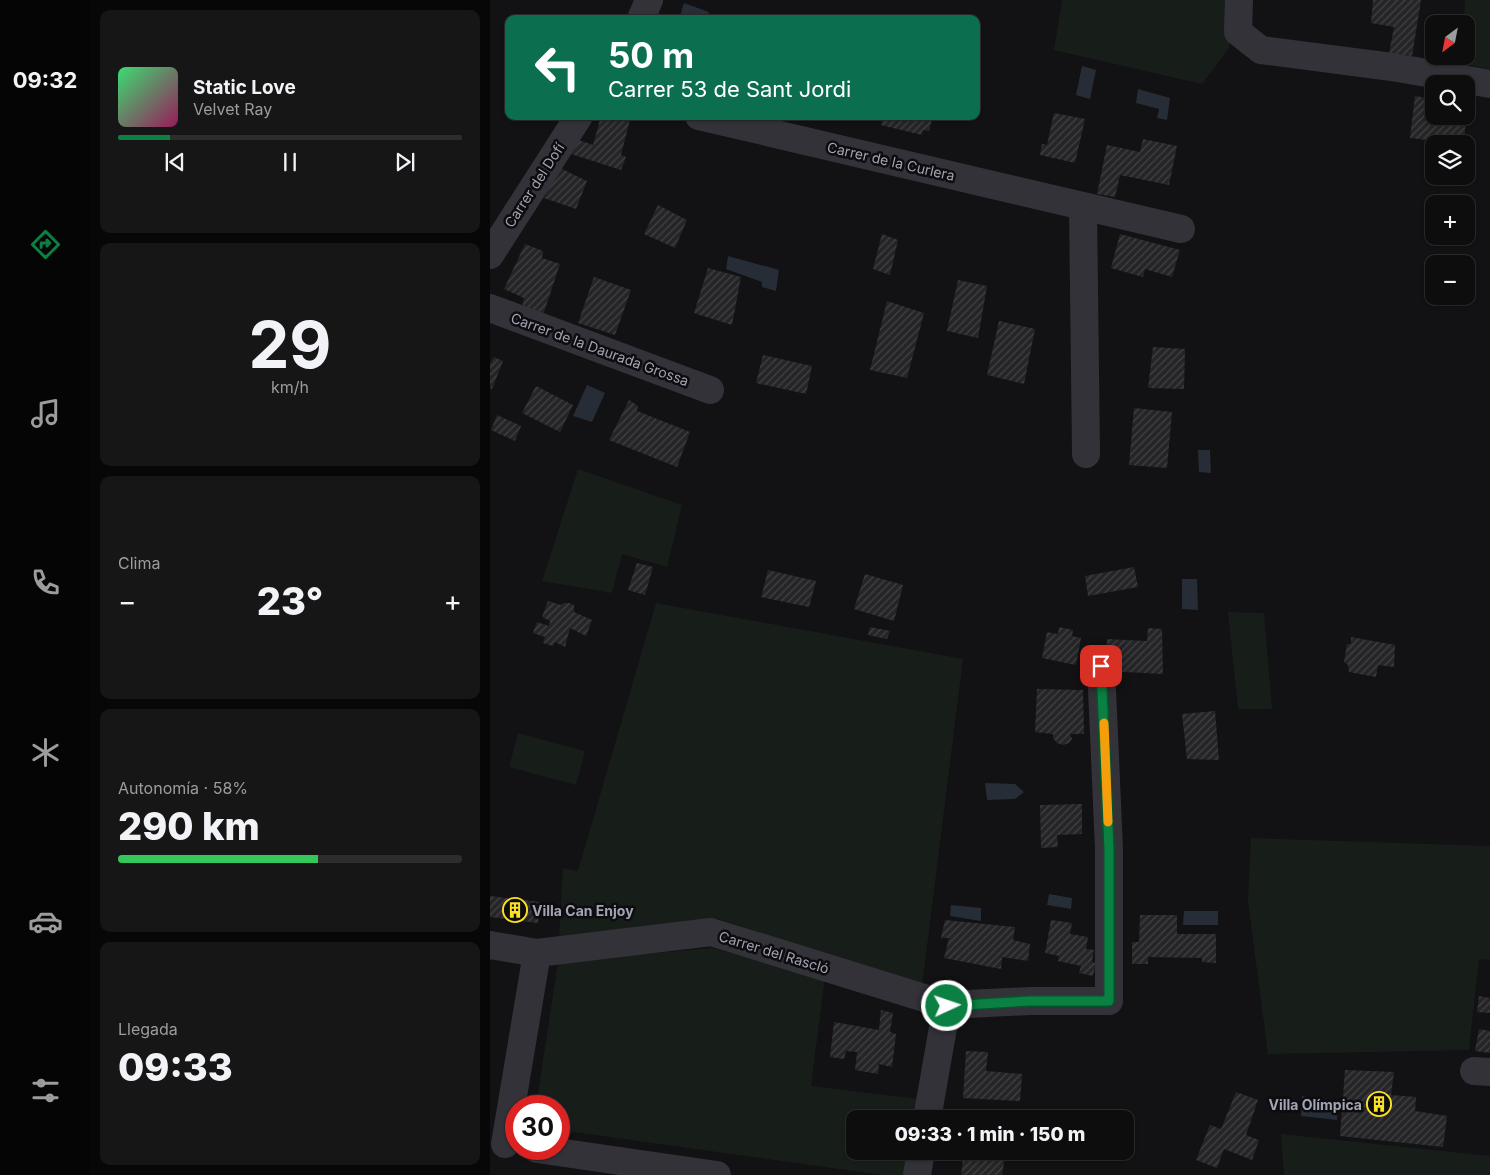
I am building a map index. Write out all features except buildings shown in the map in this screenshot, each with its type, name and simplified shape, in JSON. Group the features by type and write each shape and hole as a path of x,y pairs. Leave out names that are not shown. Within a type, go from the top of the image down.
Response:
{"street":[{"path":"643,15 649,0"},
{"path":"1239,0 1238,32 1261,50 1392,67 1490,84"},
{"name":"Carrer del Dofí","path":"490,255 576,120"},
{"name":"Carrer de la Curlera","path":"716,120 1181,229"},
{"path":"1083,206 1086,454"},
{"name":"Carrer de la Daurada Grossa","path":"490,308 710,390"},
{"path":"929,1110 947,1006 1030,1001 1109,1001 1109,849 1101,666"},
{"name":"Carrer del Rascló","path":"490,945 537,953 710,932 947,1006"},
{"path":"504,1144 537,953"},
{"path":"570,1154 717,1175"},
{"path":"917,1175 920,1160"}],"shaded area":[{"path":"1062,0 1229,0 1229,48 1202,84 1054,50"},
{"path":"1465,0 1490,0 1490,69 1468,65 1475,65 1475,15 1464,15"},
{"path":"684,3 709,12 708,15 680,15"},
{"path":"1082,66 1096,70 1090,99 1076,95"},
{"path":"1138,89 1170,98 1167,120 1157,118 1159,109 1136,103"},
{"path":"728,256 779,270 776,291 762,287 762,282 726,269"},
{"path":"587,385 605,393 592,422 573,416"},
{"path":"1198,450 1210,450 1211,473 1199,472"},
{"path":"578,469 682,505 667,567 622,554 612,593 542,581"},
{"path":"1182,579 1197,579 1198,610 1182,609"},
{"path":"656,603 963,659 922,986 718,919 559,940 563,868 578,871"},
{"path":"1228,612 1264,613 1272,709 1238,709"},
{"path":"518,733 585,751 576,785 509,767"},
{"path":"985,783 1015,784 1024,792 1015,799 987,800"},
{"path":"1251,838 1490,846 1490,960 1479,959 1469,1050 1268,1054 1248,901"},
{"path":"1049,894 1072,898 1071,909 1047,905"},
{"path":"951,905 981,908 981,921 950,916"},
{"path":"1184,911 1218,911 1218,925 1183,925"},
{"path":"712,948 825,977 811,1086 919,1099 917,1110 846,1110 846,1160 908,1160 906,1175 883,1175 570,1132 570,1095 538,1095 558,962"},
{"path":"1302,1096 1337,1103 1337,1120 1301,1116"},
{"path":"1281,1134 1490,1156 1490,1175 1284,1175"}],"slow traffic":[{"path":"1104,723 1108,822"}],"place":[{"name":"Villa Can Enjoy","path":"515,910"},
{"name":"Villa Olímpica","path":"1379,1104"}],"route":[{"path":"947,1006 1030,1001 1109,1001 1109,849 1101,666"}]}
